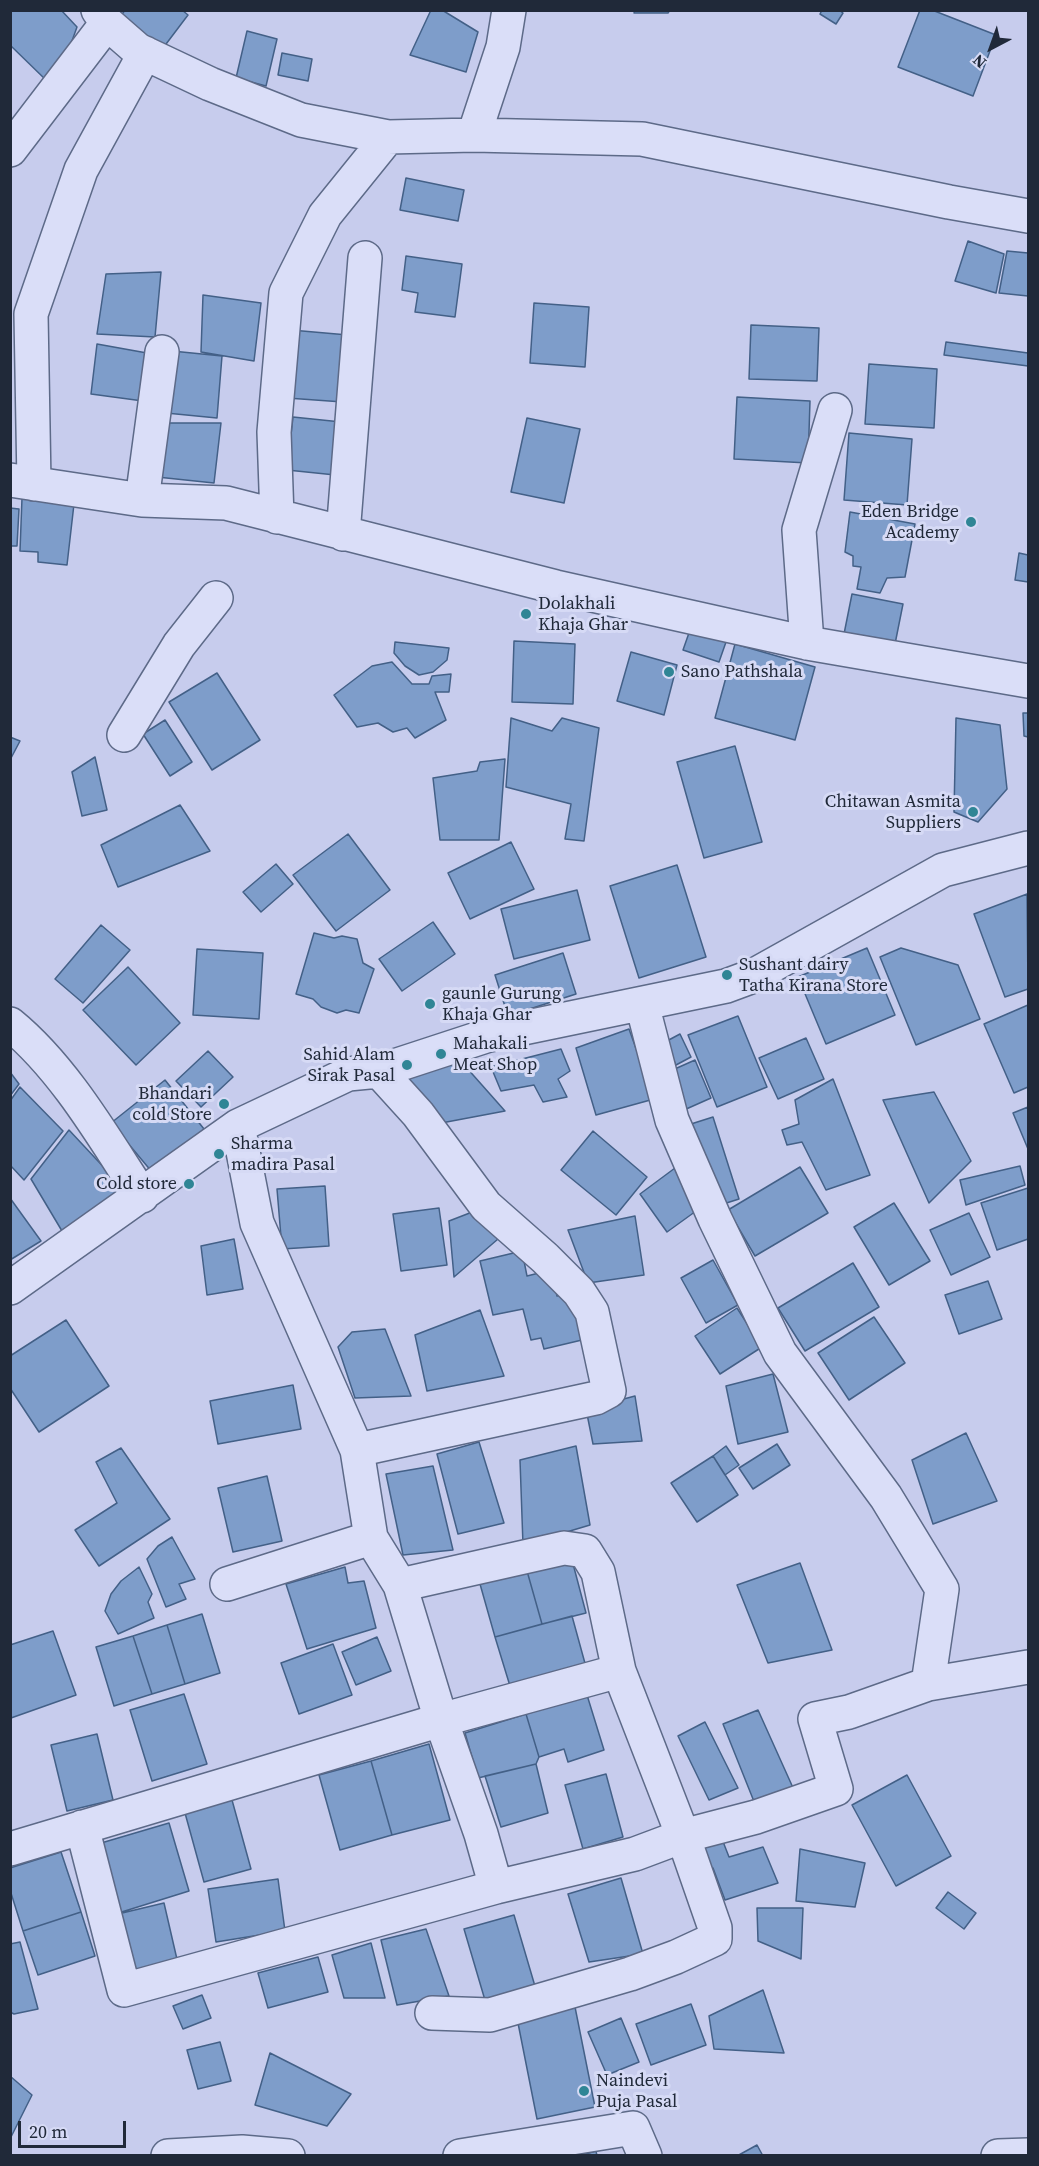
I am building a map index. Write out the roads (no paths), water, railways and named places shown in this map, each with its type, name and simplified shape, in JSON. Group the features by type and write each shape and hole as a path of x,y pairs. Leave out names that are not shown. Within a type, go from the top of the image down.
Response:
{"street":[{"path":"474,135 503,47 509,10"},
{"path":"10,150 103,17 138,51 210,84 301,120 388,137 474,135 642,139 949,202 1029,216"},
{"path":"145,53 81,170 31,314 22,482 142,500 226,504 556,587 807,643 1029,681"},
{"path":"277,517 274,432 286,293 324,215 388,137"},
{"path":"343,534 364,258"},
{"path":"142,500 162,352"},
{"path":"807,643 799,530 835,410"},
{"path":"124,735 179,645 216,598"},
{"path":"10,1288 238,1126 348,1074 380,1071 489,1035 726,986 753,976 943,870 1029,848"},
{"path":"642,1004 672,1120 715,1219 767,1328 780,1353 886,1497 942,1589 928,1684"},
{"path":"10,1024 29,1039 83,1107 142,1196"},
{"path":"357,1450 596,1398 609,1391 592,1312 579,1292 545,1258 486,1206 418,1114 380,1071"},
{"path":"238,1126 257,1223 357,1450 371,1539 400,1586 441,1720 481,1834 496,1887"},
{"path":"227,1584 371,1539"},
{"path":"400,1586 564,1548 585,1551 598,1572 619,1671 683,1836 715,1928 715,1939 630,1974 490,2015 432,2013"},
{"path":"82,1827 124,1990 496,1887 635,1854 683,1836 756,1817 836,1789 815,1719 849,1712 928,1684 1029,1667"},
{"path":"10,1849 441,1720 619,1671"},
{"path":"460,2156 633,2128 645,2156"},
{"path":"168,2156 242,2152 288,2156"},
{"path":"999,2155 1029,2155"}],"place":[{"name":"Eden Bridge Academy","path":"971,522"},
{"name":"Dolakhali Khaja Ghar","path":"526,614"},
{"name":"Sano Pathshala","path":"669,672"},
{"name":"Chitawan Asmita Suppliers","path":"973,812"},
{"name":"Sushant dairy Tatha Kirana Store","path":"727,975"},
{"name":"gaunle Gurung Khaja Ghar","path":"430,1004"},
{"name":"Mahakali Meat Shop","path":"441,1054"},
{"name":"Sahid Alam Sirak Pasal","path":"407,1065"},
{"name":"Bhandari cold Store","path":"224,1104"},
{"name":"Sharma madira Pasal","path":"219,1154"},
{"name":"Cold store","path":"189,1184"},
{"name":"Naindevi Puja Pasal","path":"584,2091"}]}
